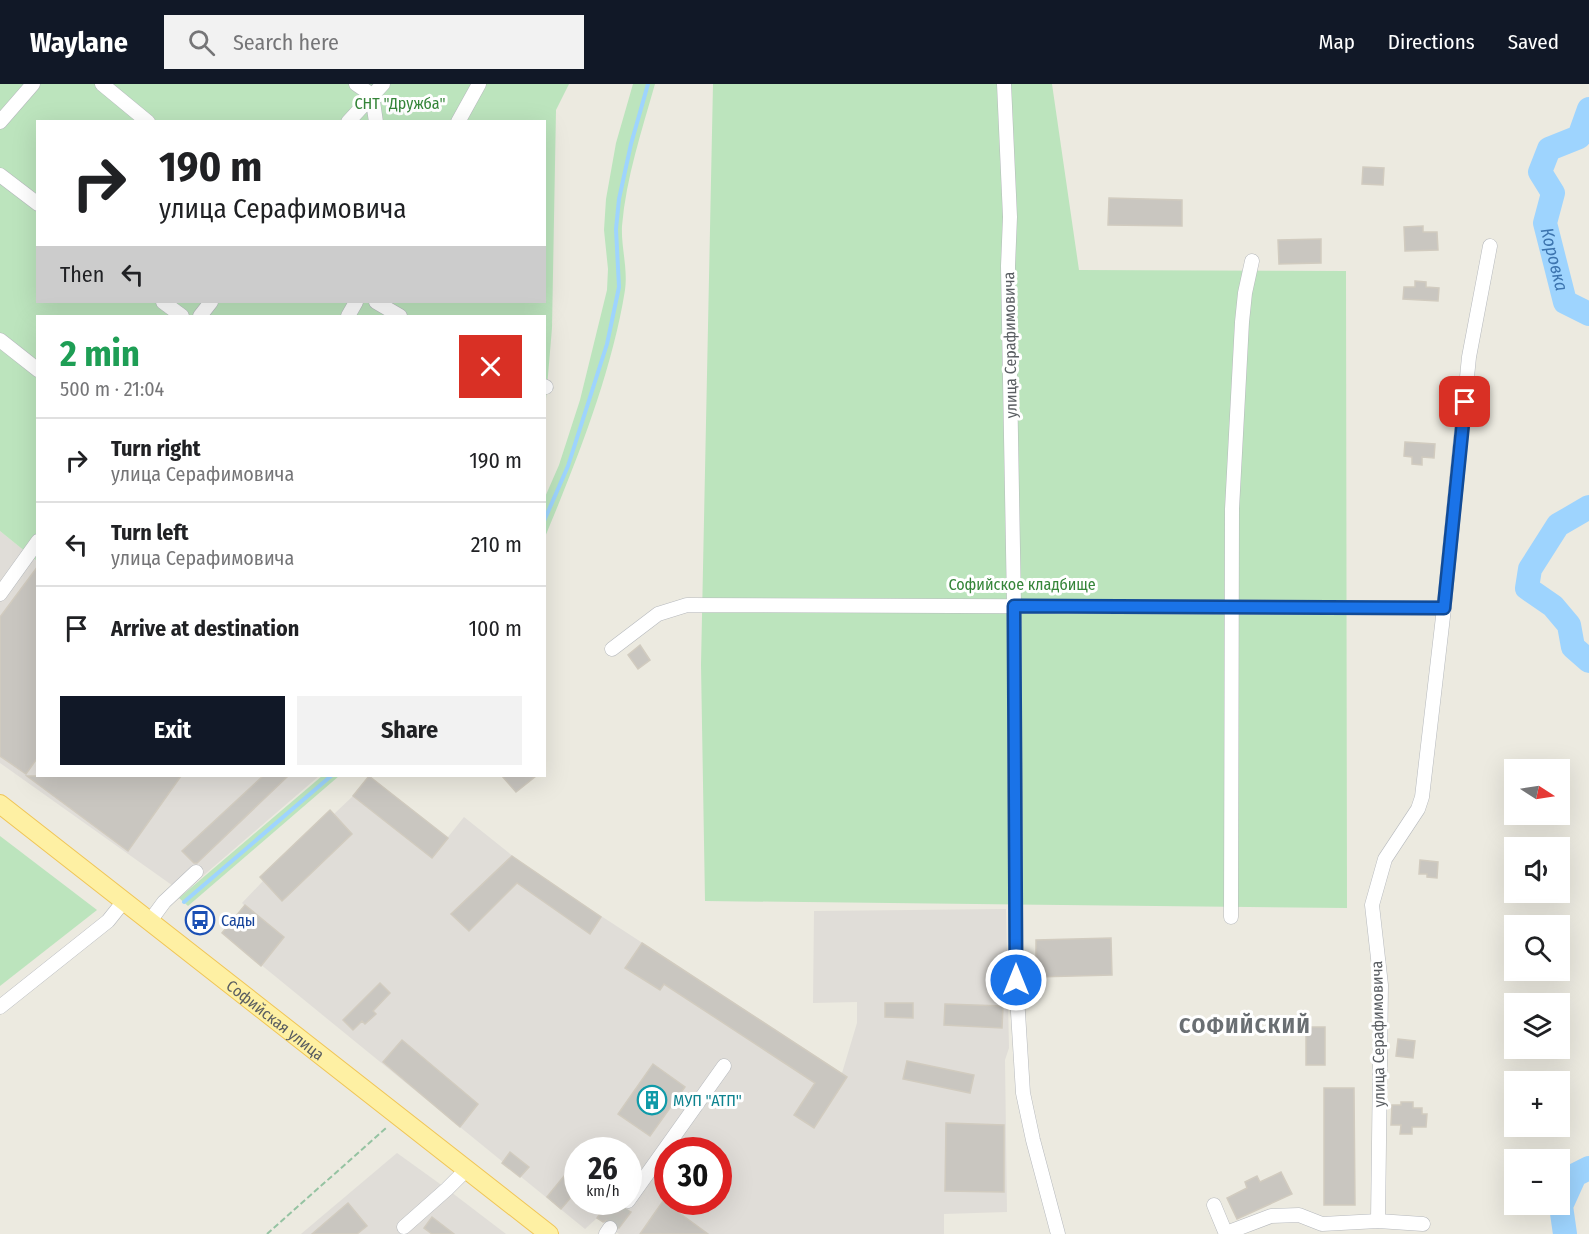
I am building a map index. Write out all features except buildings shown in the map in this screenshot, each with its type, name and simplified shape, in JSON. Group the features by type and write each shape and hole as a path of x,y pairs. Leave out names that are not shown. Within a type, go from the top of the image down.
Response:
{"main road":[{"name":"Софийская улица","path":"0,804 549,1234"}],"street":[{"path":"0,122 33,84"},
{"path":"102,84 146,120"},
{"path":"356,84 372,95 376,120"},
{"path":"350,120 383,84"},
{"path":"459,120 479,84"},
{"name":"улица Серафимовича","path":"1004,84 1010,217 1008,266 1014,606 1016,992 1023,1094 1058,1234"},
{"path":"0,175 36,202"},
{"name":"улица Серафимовича","path":"1378,1221 1381,985 1372,905 1385,859 1418,809 1422,796 1444,608 1469,357 1490,246"},
{"path":"1231,917 1232,509 1242,322 1245,292 1252,261"},
{"path":"164,303 181,315"},
{"path":"201,315 210,303"},
{"path":"378,303 398,315"},
{"path":"0,340 36,368"},
{"path":"0,594 36,544"},
{"path":"612,649 658,615 687,605 1444,608"},
{"path":"150,921 164,902 196,872"},
{"path":"0,1007 108,921 124,901"},
{"path":"642,1182 724,1066"},
{"path":"404,1227 467,1169"},
{"path":"1214,1205 1226,1234 1271,1216 1299,1215 1322,1224 1378,1221 1423,1224"}],"path":[{"path":"267,1234 399,1116"}],"shaded area":[{"path":"0,531 36,560 36,777 318,777 183,893 0,763"},
{"path":"370,777 448,837 464,817 529,869 842,1073 857,1023 857,1002 813,1003 814,911 1006,909 1009,1048 1005,1060 1007,1212 944,1214 944,1234 619,1234 597,1218 585,1229 568,1215 642,1215 642,1137 564,1137 564,1212 222,933 245,906 242,903 263,881 260,877 330,810 334,814"},
{"path":"397,1153 447,1189 506,1234 301,1234"}],"green space":[{"name":"СНТ \"Дружба\"","path":"0,84 569,84 556,110 552,328 546,399 546,315 36,315 36,560 0,531"},
{"path":"633,84 655,84 635,154 624,208 622,234 626,282 612,352 592,415 546,534 546,495 559,465 580,400 607,290 608,269 604,230 606,199 616,143"},
{"name":"Софийское кладбище","path":"713,84 1052,84 1079,270 1346,271 1347,908 705,901 701,665"},
{"path":"321,777 338,777 188,906 179,898"},
{"path":"0,836 97,910 0,986"}],"waterway":[{"path":"546,516 568,466 607,344 619,287 616,229 619,199 631,144 648,84"},
{"name":"Коровка","path":"1589,109 1579,137 1549,149 1540,172 1553,193 1545,223 1565,302 1589,314"},
{"name":"Коровка","path":"1589,507 1558,525 1530,569 1527,588 1553,606 1569,625 1573,647 1589,661"},
{"path":"184,902 330,777"},
{"name":"Коровка","path":"1565,1234 1561,1206 1575,1175 1589,1168"}],"tunnel":[{"path":"610,1228 619,1215"}],"place":[{"name":"Сады","path":"200,920"},
{"name":"МУП \"АТП\"","path":"652,1100"}],"district":[{"name":"СОФИЙСКИЙ","path":"1245,1025"}],"route":[{"path":"1016,980 1014,606 1444,608 1465,402"}]}
